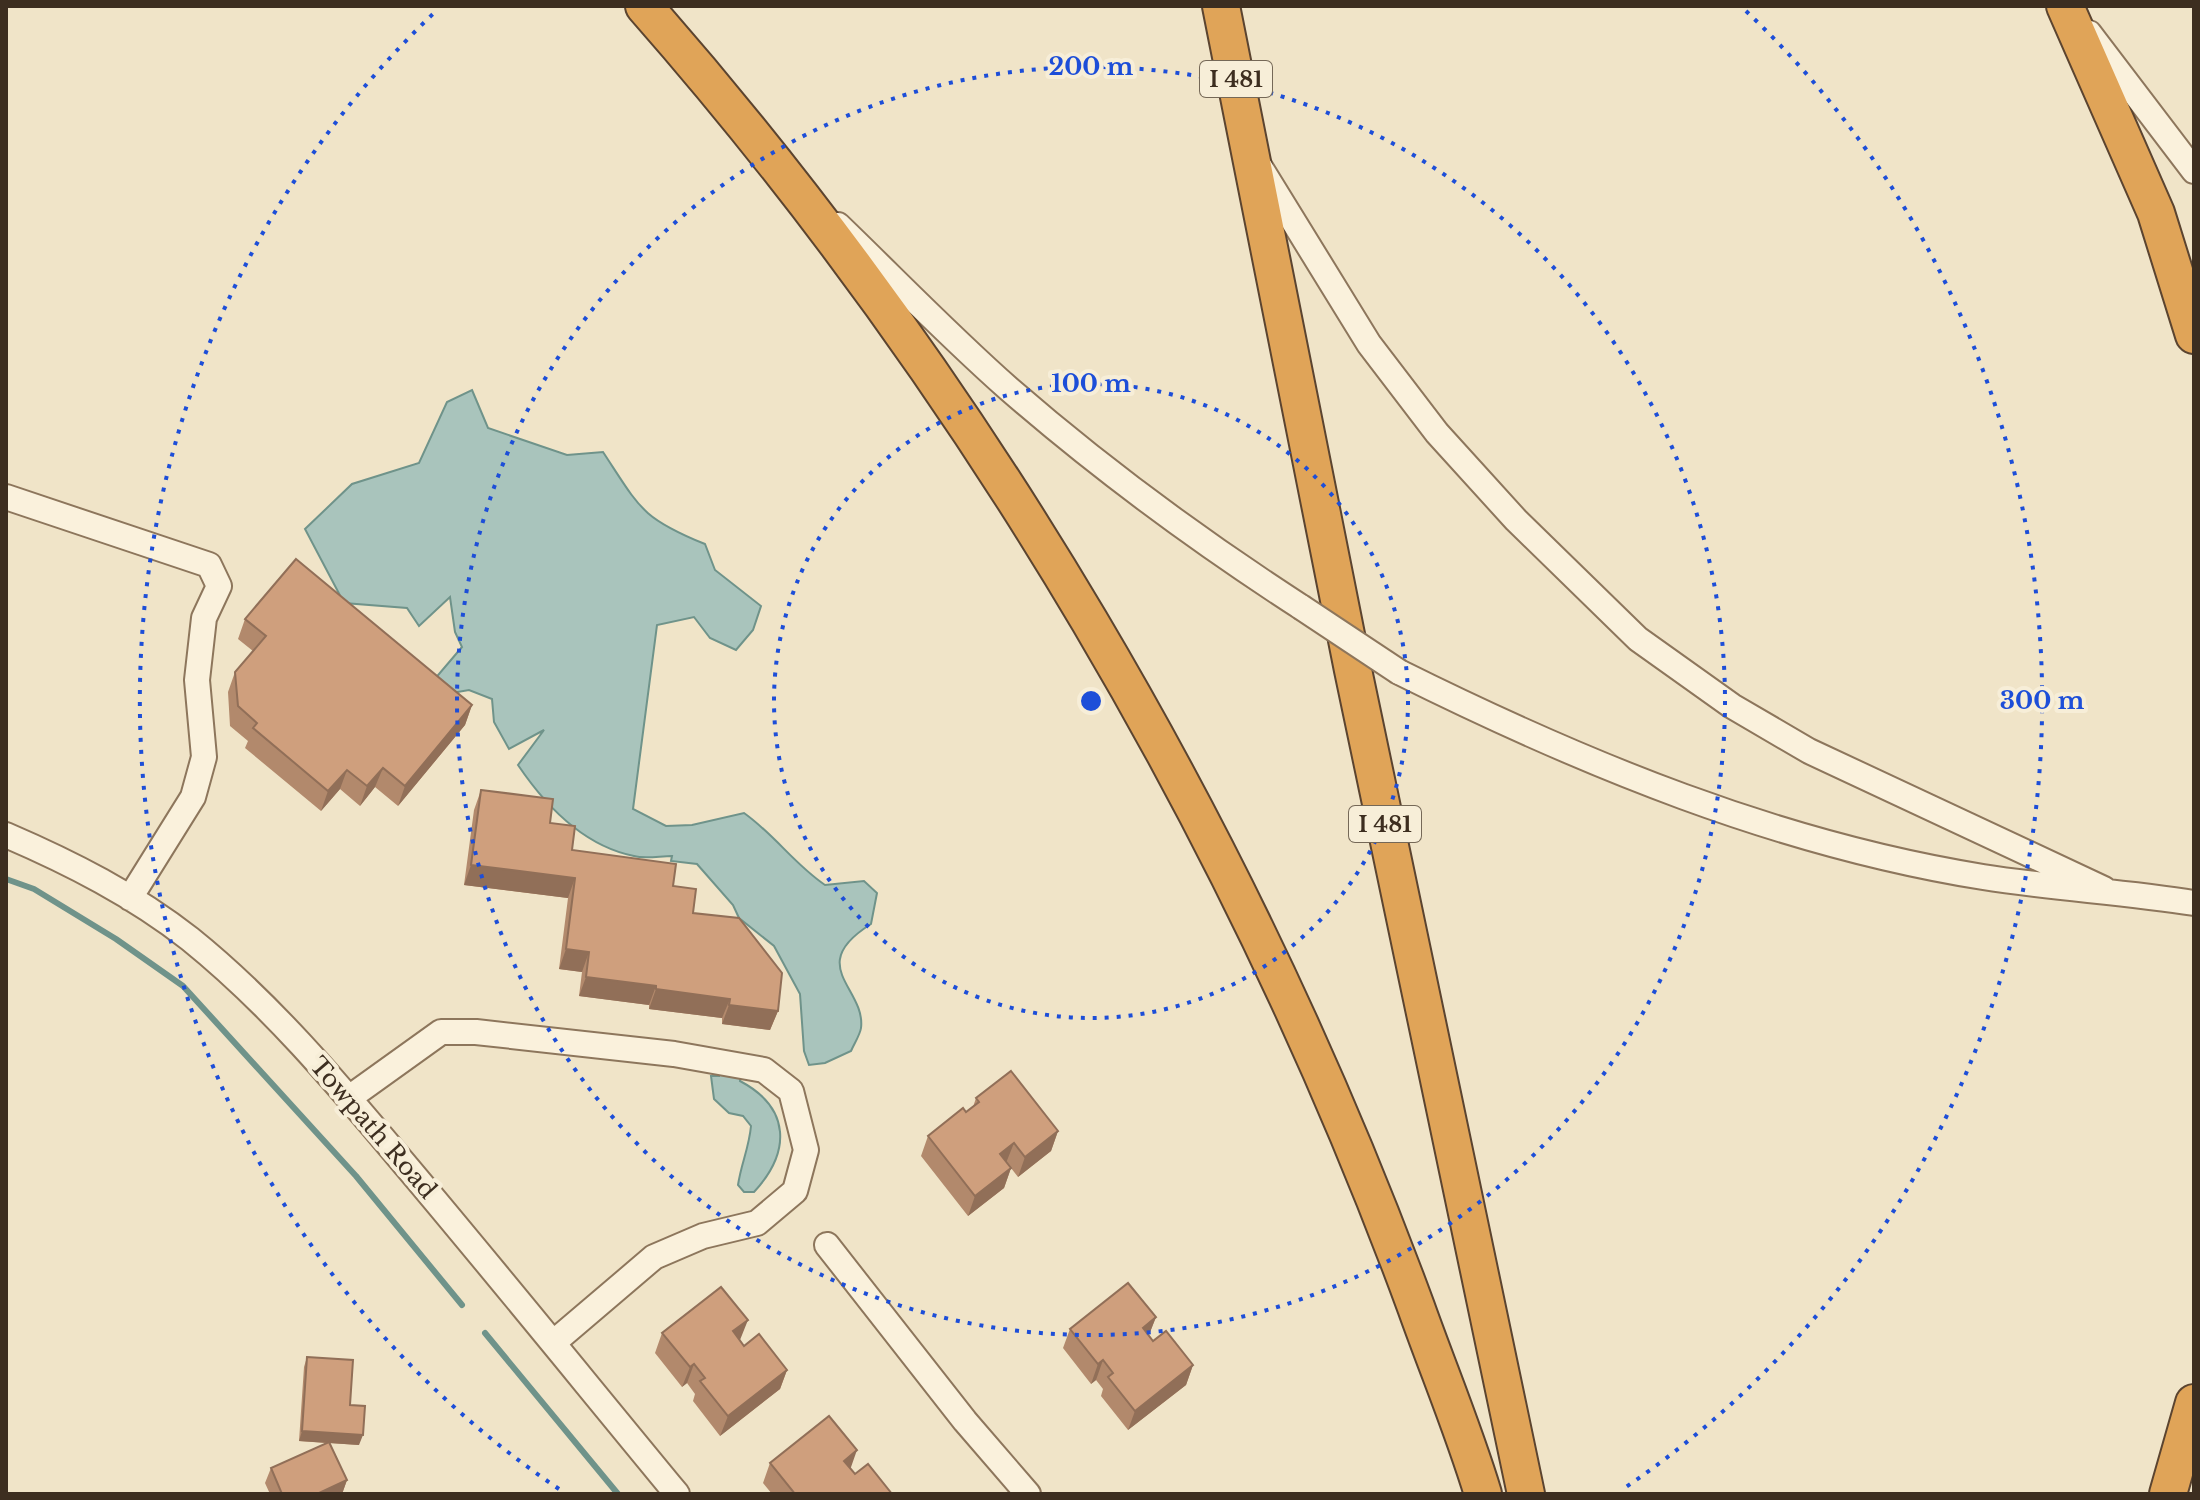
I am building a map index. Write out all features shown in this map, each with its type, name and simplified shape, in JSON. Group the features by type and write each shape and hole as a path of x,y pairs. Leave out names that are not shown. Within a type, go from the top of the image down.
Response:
{"highway":[{"path":"644,6 779,168 917,355 1003,482 1132,696 1286,994 1376,1199 1483,1494"},
{"name":"I 481","path":"1221,6 1356,686 1526,1494"},
{"path":"2066,6 2156,213 2194,335"},
{"path":"2168,1494 2194,1403"}],"street":[{"path":"2066,6 2194,171"},
{"path":"1251,152 1369,344 1437,433 1516,520 1638,639 1732,706 1809,751 2104,889"},
{"path":"779,168 1007,387 1223,557 1399,672 1602,767 1698,803 1900,859 1983,877 2104,889 2194,903"},
{"path":"6,497 209,565 219,586 204,618 197,680 204,757 193,797 130,898"},
{"name":"Towpath Road","path":"6,835 130,898 216,961 269,1011 349,1098 677,1494"},
{"path":"349,1098 441,1032 476,1032 674,1054 764,1070 791,1091 806,1150 795,1191 757,1223 703,1236 654,1257 553,1343"},
{"path":"827,1245 965,1421 1028,1494"}],"water":[{"path":"472,390 488,428 567,455 603,452 644,509 667,527 705,544 715,570 761,606 753,630 736,650 710,638 694,617 657,625 633,809 666,826 692,825 744,813 825,885 864,881 877,893 871,924 852,939 842,952 840,965 843,977 860,1014 861,1028 851,1051 825,1063 809,1065 804,1051 800,994 774,946 739,918 733,905 697,864 671,861 672,856 634,856 616,851 582,833 553,809 518,765 544,730 509,749 494,722 492,699 469,690 452,693 433,681 462,647 455,632 450,597 419,626 407,608 344,603 305,529 352,484 419,463 447,402"},
{"path":"719,1072 741,1074 740,1081 757,1092 777,1117 780,1132 775,1162 754,1192 744,1192 738,1185 751,1126 743,1116 729,1113 714,1099 711,1076 719,1076"}],"building":[{"path":"296,559 472,705 405,786 383,768 367,786 347,770 328,791 253,728 257,723 238,706 235,672 266,636 245,619"},
{"path":"481,790 553,799 550,823 575,826 572,850 676,864 673,886 696,889 693,913 739,918 782,973 778,1011 729,1005 730,999 586,977 589,952 566,949 575,878 471,865"},
{"path":"1011,1071 1058,1131 1025,1157 1014,1143 1000,1154 1011,1168 975,1196 928,1136 963,1108 966,1112 979,1102 976,1098"},
{"path":"1128,1283 1156,1317 1143,1328 1153,1341 1166,1331 1193,1365 1135,1411 1108,1377 1113,1373 1103,1360 1098,1364 1070,1329"},
{"path":"721,1287 748,1320 733,1331 744,1346 759,1334 787,1370 728,1416 700,1381 705,1378 694,1364 690,1367 662,1333"},
{"path":"307,1357 353,1360 350,1405 365,1406 363,1435 302,1431"},
{"path":"829,1416 857,1450 844,1461 855,1474 868,1464 892,1494 795,1494 770,1463"},
{"path":"329,1442 347,1480 317,1494 282,1494 271,1468"}],"waterway":[{"path":"6,879 34,889 116,939 183,986 356,1176 462,1305"},
{"path":"485,1333 618,1494"}]}
